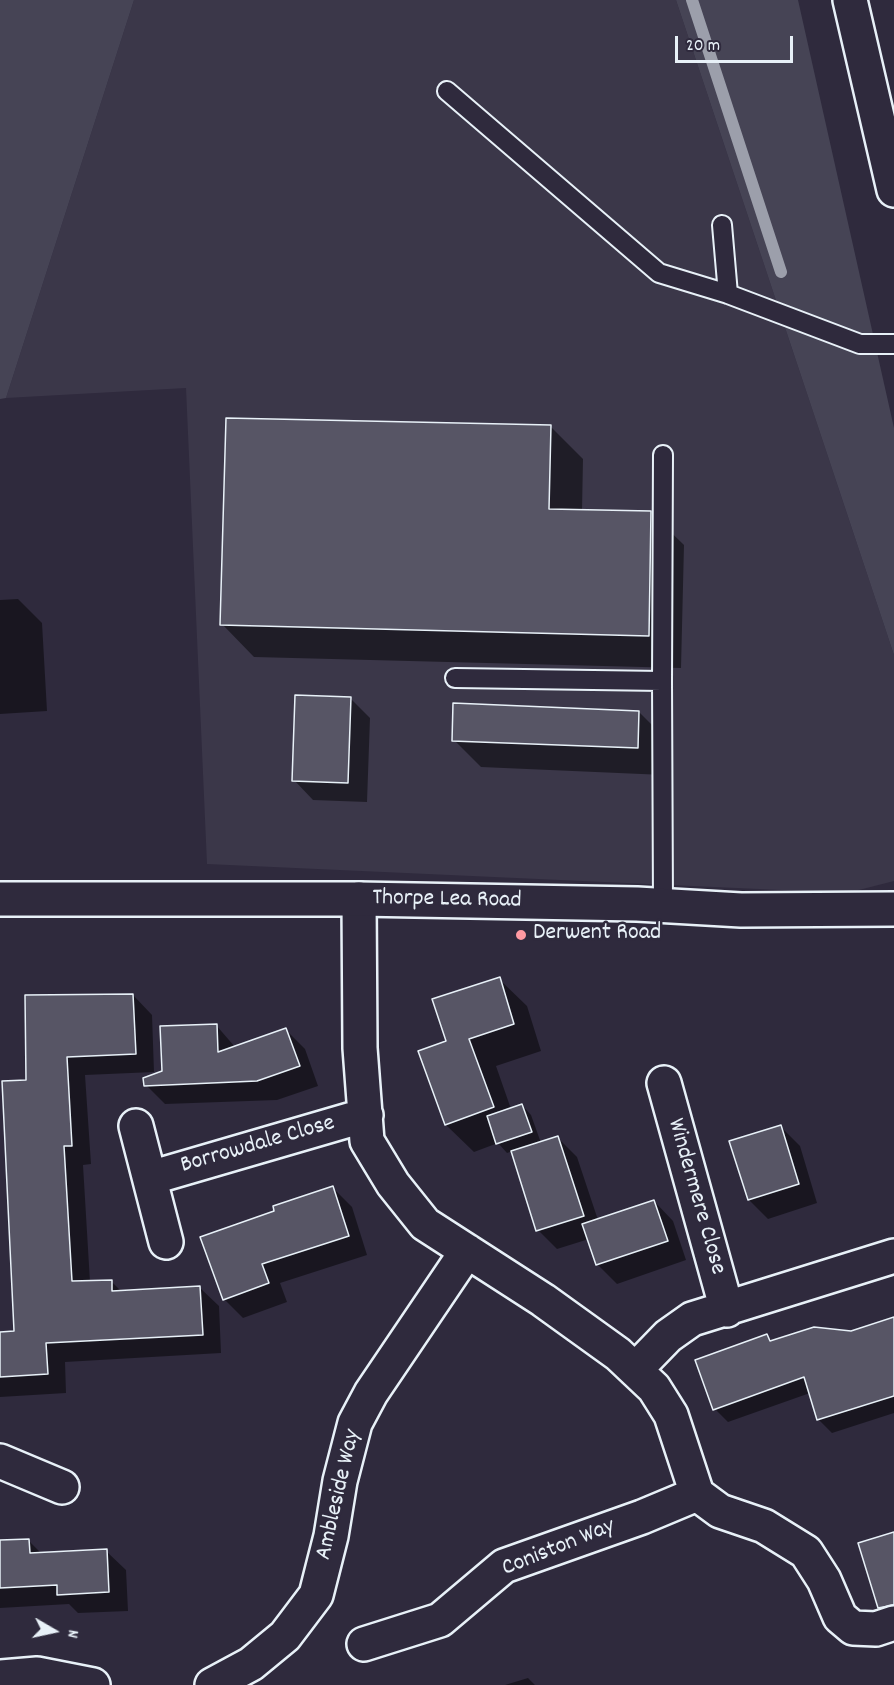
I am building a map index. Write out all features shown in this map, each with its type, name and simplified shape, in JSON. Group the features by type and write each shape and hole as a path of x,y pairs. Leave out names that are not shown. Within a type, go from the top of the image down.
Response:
{"street":[{"path":"850,0 894,190"},
{"name":"Thorpe Lea Road","path":"0,899 359,899 663,905 741,910 894,909"},
{"path":"359,899 360,1048 368,1141 393,1184 425,1224 543,1300 618,1354 654,1388 671,1414 697,1494 720,1511 764,1526 806,1552 824,1580 840,1617 853,1628 876,1629 894,1623"},
{"name":"Windermere Close","path":"664,1083 727,1310"},
{"name":"Borrowdale Close","path":"150,1178 366,1115"},
{"name":"Borrowdale Close","path":"136,1126 166,1242"},
{"name":"Ambleside Way","path":"212,1685 251,1664 285,1636 315,1595 332,1536 340,1481 355,1423 377,1384 467,1251"},
{"path":"635,1370 668,1336 692,1319 727,1310 894,1256"},
{"path":"0,1461 62,1487"},
{"name":"Coniston Way","path":"364,1644 440,1620 504,1566 642,1517 697,1494"},
{"path":"0,1677 37,1674 57,1682 93,1685"}],"lane":[{"path":"447,92 659,273 728,294 860,344 894,344"},
{"path":"722,225 728,294"},
{"path":"663,455 663,905"},
{"path":"455,678 662,681"}],"shaded area":[{"path":"0,0 134,0 6,398 0,399"},
{"path":"134,0 676,0 894,655 894,881 847,893 207,864 186,388 6,398"},
{"path":"676,0 798,0 894,428 894,655"}],"building":[{"path":"226,418 551,425 549,509 651,511 649,636 220,625"},
{"path":"295,695 351,697 348,783 292,781"},
{"path":"453,703 639,711 638,748 452,741"},
{"path":"500,977 514,1024 469,1039 494,1107 445,1125 418,1051 446,1041 432,999"},
{"path":"133,994 136,1054 67,1057 72,1146 64,1146 72,1281 112,1280 112,1291 200,1286 203,1335 46,1343 48,1374 0,1377 0,1332 14,1331 2,1081 26,1080 25,995"},
{"path":"217,1024 218,1052 286,1028 300,1066 257,1081 144,1086 143,1078 162,1071 160,1026"},
{"path":"522,1104 532,1132 496,1144 487,1116"},
{"path":"781,1125 799,1184 748,1200 729,1141"},
{"path":"558,1136 584,1216 536,1231 511,1151"},
{"path":"333,1186 349,1236 262,1264 269,1283 223,1300 200,1237 274,1211 273,1206"},
{"path":"654,1200 668,1241 596,1265 582,1224"},
{"path":"894,1317 894,1396 817,1420 804,1377 713,1410 695,1360 767,1334 770,1341 814,1327 851,1331"},
{"path":"894,1532 894,1605 878,1608 858,1543"},
{"path":"29,1539 30,1553 107,1549 109,1592 57,1595 57,1585 0,1588 0,1540"}],"waterway":[{"path":"692,0 781,272"}],"place":[{"name":"Derwent Road","path":"521,935"}]}
